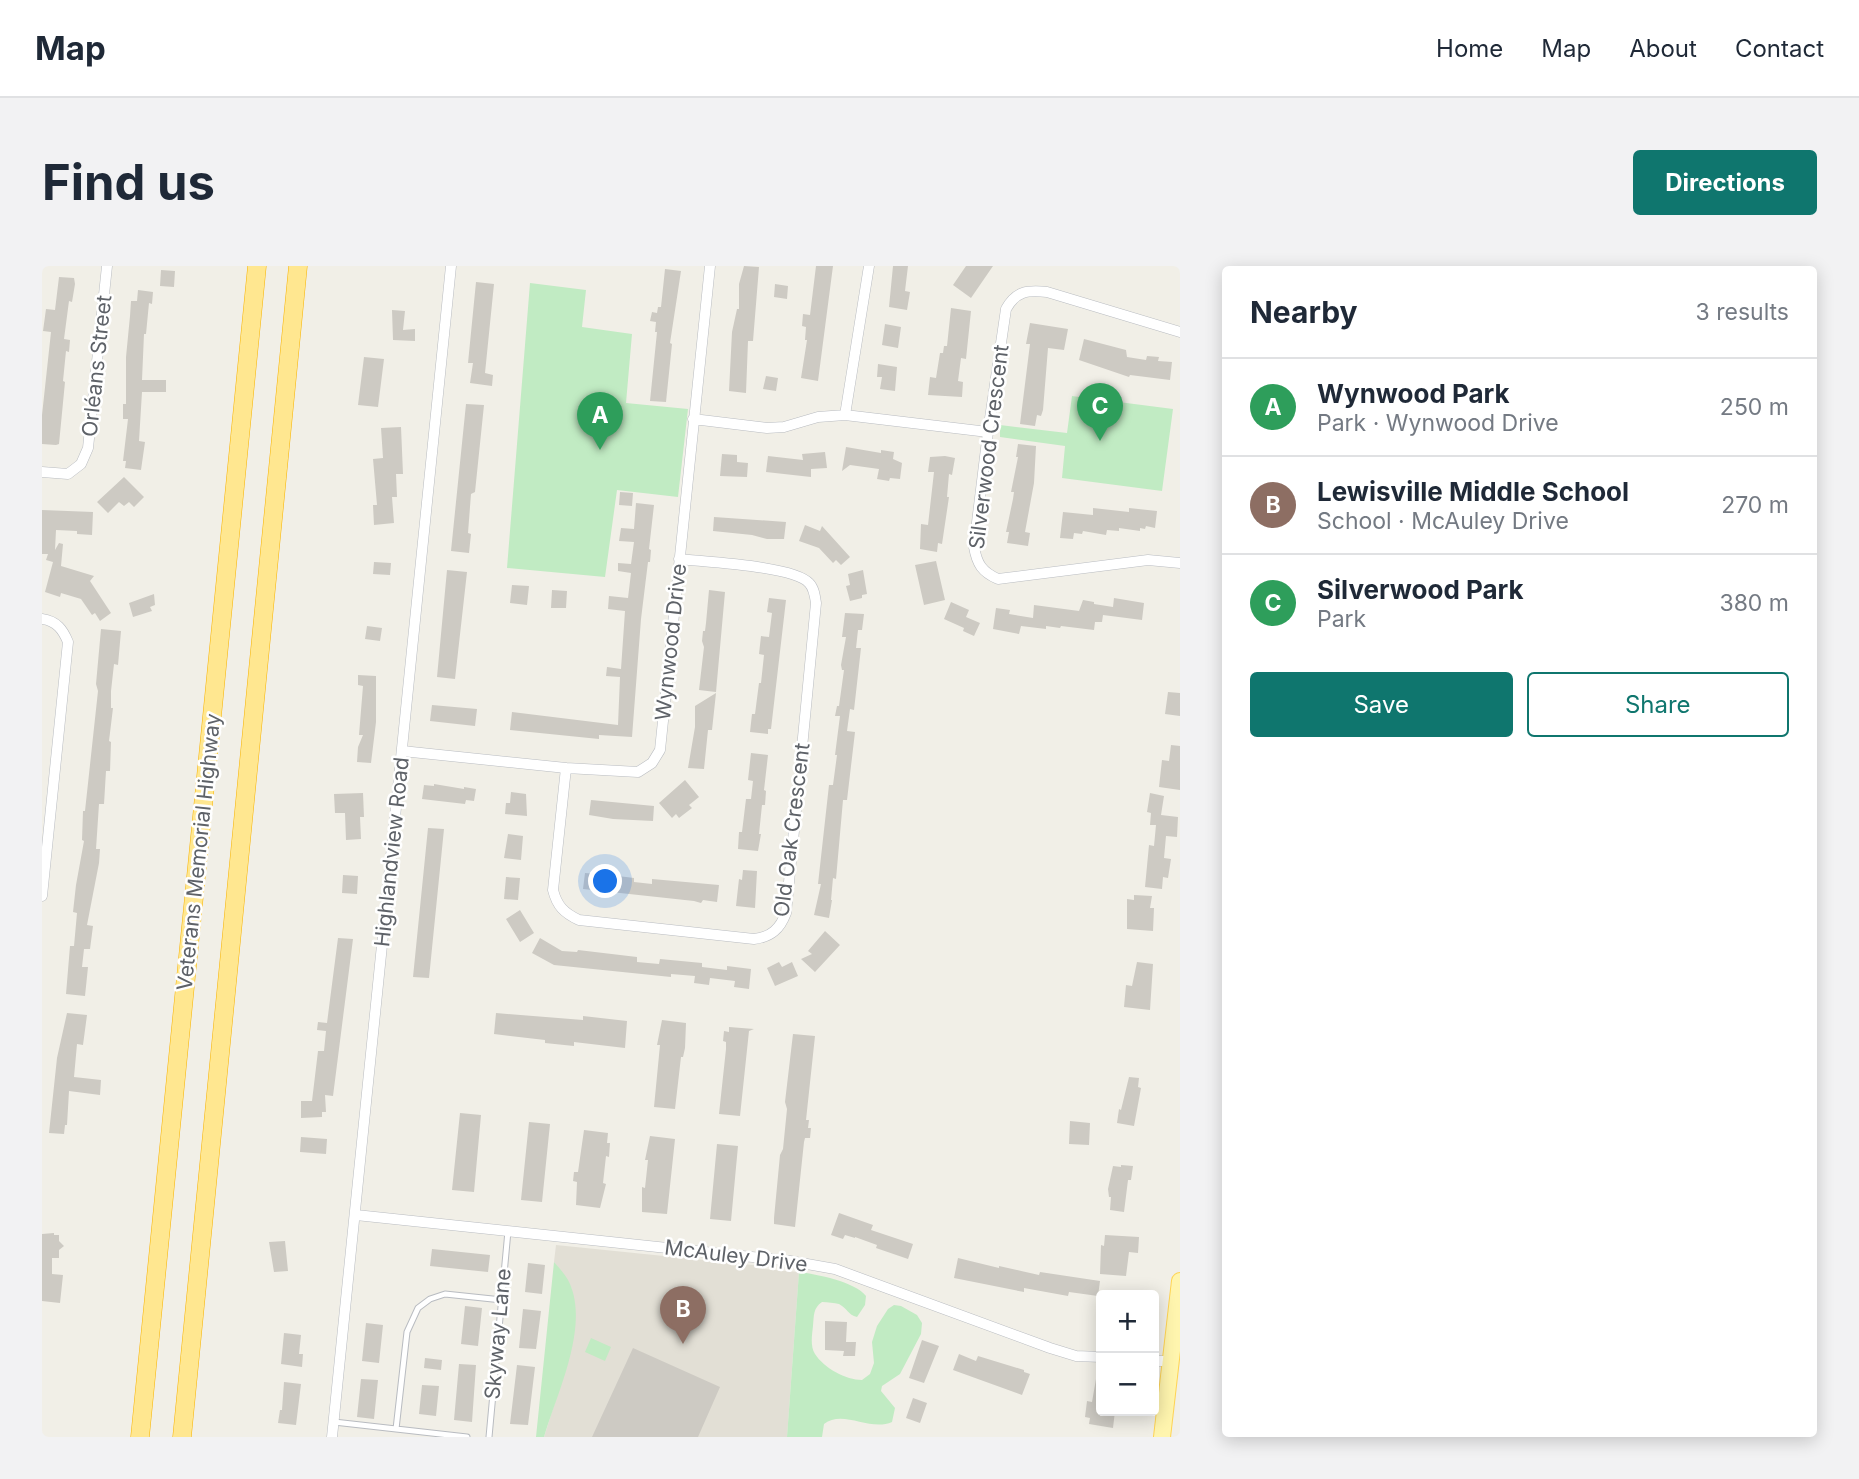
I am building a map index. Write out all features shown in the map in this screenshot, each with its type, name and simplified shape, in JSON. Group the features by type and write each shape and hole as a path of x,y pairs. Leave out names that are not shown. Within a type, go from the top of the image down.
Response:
{"highway":[{"name":"Veterans Memorial Highway","path":"140,1437 257,266"},
{"name":"Veterans Memorial Highway","path":"183,1437 298,266"}],"main road":[{"path":"1162,1437 1180,1281"}],"street":[{"name":"Orléans Street","path":"42,472 68,474 81,464 89,449 107,266"},
{"name":"Highlandview Road","path":"332,1437 451,266"},
{"name":"Wynwood Drive","path":"402,751 566,768 638,772 652,763 660,750 710,266"},
{"path":"845,415 869,266"},
{"name":"Silverwood Crescent","path":"1180,332 1046,292 1020,292 1013,299 1006,309 974,547 976,561 991,576 998,579 1148,560 1180,563"},
{"path":"694,419 767,428 845,415 988,432"},
{"name":"Old Oak Crescent","path":"566,768 553,890 555,901 568,915 579,920 754,939 765,938 782,924 786,913 809,680 816,603 814,590 808,581 785,571 679,559"},
{"path":"42,620 49,620 62,628 68,642 42,896"},
{"name":"McAuley Drive","path":"356,1215 790,1261 835,1269 1050,1348 1076,1356 1096,1357"},
{"path":"1159,1361 1171,1362"}],"lane":[{"name":"Skyway Lane","path":"489,1437 508,1231"},
{"path":"396,1429 407,1332 418,1308 430,1299 445,1294 502,1300"},
{"path":"334,1422 467,1437"}],"shaded area":[{"path":"556,1245 799,1272 787,1437 544,1437 568,1361 575,1324 571,1287 554,1262"}],"green space":[{"path":"530,283 586,290 582,327 632,334 626,403 688,409 678,497 617,490 605,577 507,568"},
{"path":"1072,396 1173,409 1162,491 1062,478 1065,446 1000,437 1000,425 1067,433"},
{"path":"554,1262 570,1284 575,1301 574,1340 544,1437 536,1437"},
{"path":"799,1272 845,1283 866,1296 865,1305 857,1317 839,1304 829,1302 822,1302 814,1312 813,1351 824,1364 842,1375 862,1380 870,1374 874,1363 872,1342 877,1326 888,1309 894,1305 917,1315 922,1323 921,1334 900,1374 882,1386 881,1391 895,1408 892,1422 875,1424 848,1419 831,1420 824,1424 822,1437 787,1437"},
{"path":"591,1338 611,1347 605,1361 585,1352"}],"building":[{"path":"744,266 759,267 753,341 748,341 746,393 729,391 732,332 739,309 739,284"},
{"path":"816,266 833,266 818,381 801,378 807,340 806,327 802,326 803,314 810,315"},
{"path":"893,266 908,266 905,291 910,292 907,310 889,307"},
{"path":"966,266 993,266 971,298 953,285"},
{"path":"665,269 681,271 670,343 666,402 650,401 657,332 656,322 650,321 652,312 657,313 658,307 661,307"},
{"path":"161,270 175,271 174,287 160,286"},
{"path":"59,277 74,278 75,284 72,302 69,301 64,339 70,340 69,352 66,351 59,444 56,445 42,444 42,415 51,332 43,331 46,309 55,310"},
{"path":"476,282 494,284 485,373 493,375 492,386 470,383 473,363 468,363"},
{"path":"775,284 788,286 787,299 774,297"},
{"path":"138,290 153,292 144,334 142,380 166,380 166,392 142,392 139,441 145,442 141,470 125,468 126,461 123,461 128,419 123,419 123,404 126,404 126,357 131,301 137,301"},
{"path":"951,308 971,311 966,359 961,358 958,381 963,382 962,397 928,395 930,377 936,378 940,353 943,353 944,346 947,346"},
{"path":"392,310 405,311 403,330 415,329 415,341 393,340"},
{"path":"1030,323 1068,329 1064,350 1048,348 1043,410 1041,416 1037,415 1035,426 1020,424"},
{"path":"885,324 901,327 898,348 882,345"},
{"path":"1084,339 1126,350 1127,357 1146,360 1147,356 1159,357 1158,361 1172,362 1170,380 1129,377 1079,360"},
{"path":"364,357 384,359 378,407 358,405"},
{"path":"878,364 897,367 895,391 880,389 882,377 877,377"},
{"path":"766,376 778,378 776,391 763,389"},
{"path":"466,404 484,405 475,492 471,494 469,553 451,551"},
{"path":"401,427 403,474 396,474 397,497 392,497 394,523 374,525 373,505 377,505 373,459 383,458 381,428"},
{"path":"1018,444 1036,446 1034,483 1025,532 1030,533 1028,546 1007,543 1009,532 1006,532 1014,492 1011,492"},
{"path":"846,447 881,453 881,450 894,452 893,459 902,463 900,479 877,479 879,469 850,465 842,471"},
{"path":"825,452 827,468 811,469 811,477 766,472 768,456 803,460 802,454"},
{"path":"722,454 737,455 737,462 748,463 747,477 720,476"},
{"path":"930,457 955,458 952,475 949,474 949,497 942,544 938,543 937,552 920,549 921,524 928,525 934,472 928,472"},
{"path":"124,477 144,497 134,507 129,502 124,506 119,502 108,513 97,502"},
{"path":"620,492 633,493 632,506 619,505"},
{"path":"636,503 654,505 650,562 641,619 632,737 599,735 599,739 510,730 512,712 618,725 620,677 606,676 607,667 621,669 625,611 608,609 609,596 628,598 631,573 618,571 618,563 631,564 634,542 619,541 621,528 634,529"},
{"path":"1093,508 1129,512 1129,508 1157,511 1155,528 1146,526 1145,529 1140,528 1140,531 1119,528 1119,531 1107,530 1106,535 1083,531 1082,534 1074,533 1073,539 1060,538 1063,512 1093,515"},
{"path":"42,510 93,512 92,535 56,530 55,550 59,543 63,544 61,566 94,576 90,581 111,613 100,621 95,613 92,615 81,599 45,592 53,562 46,560 48,554 42,554"},
{"path":"714,517 786,522 784,539 713,531"},
{"path":"805,525 820,531 822,526 850,557 841,565 836,560 833,563 819,548 799,541"},
{"path":"936,561 945,600 924,605 915,565"},
{"path":"374,562 391,563 390,575 373,574"},
{"path":"447,570 467,572 455,679 437,677"},
{"path":"863,570 867,594 850,601 846,586 850,585 848,574"},
{"path":"512,585 529,586 527,605 510,603"},
{"path":"552,590 567,591 566,608 551,608"},
{"path":"709,590 725,592 716,692 699,690"},
{"path":"154,594 155,605 150,607 152,611 133,617 129,603"},
{"path":"769,598 786,600 771,729 768,729 768,734 750,732 761,683 764,655 759,654 761,636 769,637 772,613 767,612"},
{"path":"1114,598 1144,603 1142,620 1103,615 1102,622 1095,622 1094,630 1061,626 1046,626 1046,629 1021,626 1019,634 993,629 996,608 1010,610 1009,614 1033,618 1034,605 1079,611 1083,600 1113,607"},
{"path":"951,602 969,610 966,617 980,623 974,636 944,619"},
{"path":"845,613 864,614 862,630 858,630 856,648 861,648 854,710 850,709 847,731 855,732 847,800 843,800 836,879 833,878 829,918 814,915 821,884 818,884 829,785 833,785 837,755 840,716 835,716 844,670 841,665 846,637 842,637"},
{"path":"367,626 382,628 380,641 365,639"},
{"path":"101,629 121,631 118,665 114,664 111,691 113,708 109,741 110,771 106,771 104,804 99,804 96,849 100,849 99,863 87,925 93,926 90,949 84,949 82,967 88,967 85,996 66,994 70,946 74,946 77,913 73,912 84,841 83,811 98,691 96,684"},
{"path":"358,675 376,676 376,722 371,763 357,762 358,747 363,735 359,735 363,686 358,685"},
{"path":"1168,692 1180,693 1180,716 1165,714"},
{"path":"716,693 712,730 708,730 704,769 688,768 695,727 695,706"},
{"path":"432,705 477,709 475,726 430,721"},
{"path":"1171,745 1180,746 1180,790 1159,787 1162,760 1169,761"},
{"path":"751,753 768,755 765,805 762,805 758,851 738,849 746,799 751,799 753,781 748,780"},
{"path":"685,780 699,797 689,805 692,808 679,818 676,814 672,818 659,803"},
{"path":"424,785 476,789 474,801 466,800 465,804 422,799"},
{"path":"511,792 526,794 527,816 505,814"},
{"path":"363,793 361,839 346,840 345,813 335,813 334,794"},
{"path":"1150,793 1164,796 1161,815 1178,817 1177,837 1166,836 1164,858 1171,859 1168,878 1163,877 1162,889 1145,887 1149,845 1154,846 1156,825 1150,825 1151,813 1147,812"},
{"path":"591,800 654,806 653,821 589,815"},
{"path":"428,828 444,829 429,978 413,977"},
{"path":"508,834 523,836 521,860 504,858"},
{"path":"743,870 757,871 755,908 736,906 739,879 742,880"},
{"path":"585,873 598,874 598,878 634,878 634,882 652,884 652,879 719,885 717,902 703,900 701,903 583,889"},
{"path":"343,875 358,876 357,894 342,893"},
{"path":"506,877 520,878 518,900 504,899"},
{"path":"1134,895 1152,896 1150,908 1154,908 1153,931 1127,929 1127,899 1134,900"},
{"path":"520,910 534,933 520,942 506,919"},
{"path":"825,931 840,945 815,972 801,959 812,954 808,951"},
{"path":"338,938 353,939 333,1096 325,1095 326,1112 322,1112 322,1117 301,1118 301,1101 312,1101 318,1051 324,1051 326,1031 317,1030 318,1022 327,1023"},
{"path":"540,938 562,951 578,950 637,957 637,962 659,964 660,959 702,963 702,967 727,970 727,966 751,969 749,989 734,987 735,981 710,978 709,985 694,983 695,976 671,974 671,977 554,965 532,953"},
{"path":"779,962 782,967 792,962 798,976 775,986 767,968"},
{"path":"1137,962 1153,964 1150,1010 1124,1007 1126,985 1132,986"},
{"path":"67,1013 87,1015 83,1045 77,1044 74,1077 101,1080 100,1095 69,1091 64,1134 49,1133 57,1058"},
{"path":"496,1013 583,1020 583,1016 627,1021 625,1048 574,1042 574,1046 545,1043 545,1040 494,1034"},
{"path":"662,1020 686,1023 685,1048 681,1057 675,1109 654,1107 660,1045 657,1045"},
{"path":"729,1027 754,1029 749,1031 740,1116 719,1114 726,1049 724,1031 729,1032"},
{"path":"793,1034 815,1036 806,1120 809,1120 808,1128 811,1128 810,1138 805,1138 804,1142 795,1227 774,1224"},
{"path":"1129,1077 1139,1078 1138,1087 1141,1088 1134,1126 1117,1123"},
{"path":"460,1113 481,1115 474,1192 452,1190"},
{"path":"1070,1121 1090,1123 1089,1145 1069,1144"},
{"path":"529,1122 550,1124 542,1202 521,1200"},
{"path":"584,1130 608,1133 609,1157 606,1156 603,1183 606,1184 600,1208 576,1205 577,1182 573,1181 574,1172 578,1172"},
{"path":"650,1136 675,1139 667,1214 642,1212 642,1187 645,1188 648,1160 645,1160"},
{"path":"301,1137 327,1139 326,1154 300,1152"},
{"path":"717,1144 738,1146 731,1221 710,1219"},
{"path":"1113,1166 1133,1166 1131,1180 1128,1180 1124,1212 1110,1210 1111,1197 1108,1189"},
{"path":"839,1213 873,1225 871,1230 913,1244 908,1259 876,1248 877,1245 855,1237 845,1235 843,1239 831,1235"},
{"path":"42,1234 59,1235 59,1241 64,1246 59,1250 59,1258 52,1258 52,1274 63,1275 60,1303 42,1301"},
{"path":"1105,1235 1139,1237 1138,1253 1129,1252 1126,1276 1100,1274 1101,1245 1104,1246"},
{"path":"285,1241 288,1271 274,1272 269,1242"},
{"path":"432,1249 490,1255 488,1272 430,1266"},
{"path":"958,1258 1039,1275 1040,1272 1100,1281 1096,1296 1069,1292 1068,1296 1024,1288 1024,1292 954,1278"},
{"path":"528,1263 545,1265 542,1294 525,1292"},
{"path":"465,1306 482,1308 478,1346 461,1344"},
{"path":"523,1309 541,1311 536,1349 519,1348"},
{"path":"825,1321 847,1322 846,1342 856,1342 855,1356 843,1356 844,1351 825,1350"},
{"path":"366,1323 383,1325 379,1363 362,1361"},
{"path":"284,1333 301,1335 299,1354 303,1354 302,1367 281,1364"},
{"path":"922,1340 939,1346 924,1383 909,1378"},
{"path":"633,1348 720,1387 698,1437 592,1437"},
{"path":"959,1354 976,1361 978,1356 1024,1370 1030,1374 1022,1395 953,1370"},
{"path":"425,1358 442,1360 441,1370 424,1368"},
{"path":"459,1364 476,1365 472,1422 454,1420"},
{"path":"517,1365 535,1367 528,1425 510,1424"},
{"path":"361,1379 378,1380 374,1419 357,1417"},
{"path":"1096,1379 1096,1416 1114,1416 1113,1428 1089,1424 1090,1418 1085,1417 1087,1401 1092,1402"},
{"path":"284,1382 301,1384 296,1425 278,1423"},
{"path":"422,1385 439,1386 436,1416 419,1414"},
{"path":"913,1398 927,1403 920,1423 906,1418"}],"place":[{"name":"Silverwood Park","path":"1100,441"},
{"name":"Wynwood Park","path":"600,450"},
{"name":"Lewisville Middle School","path":"683,1344"}]}
